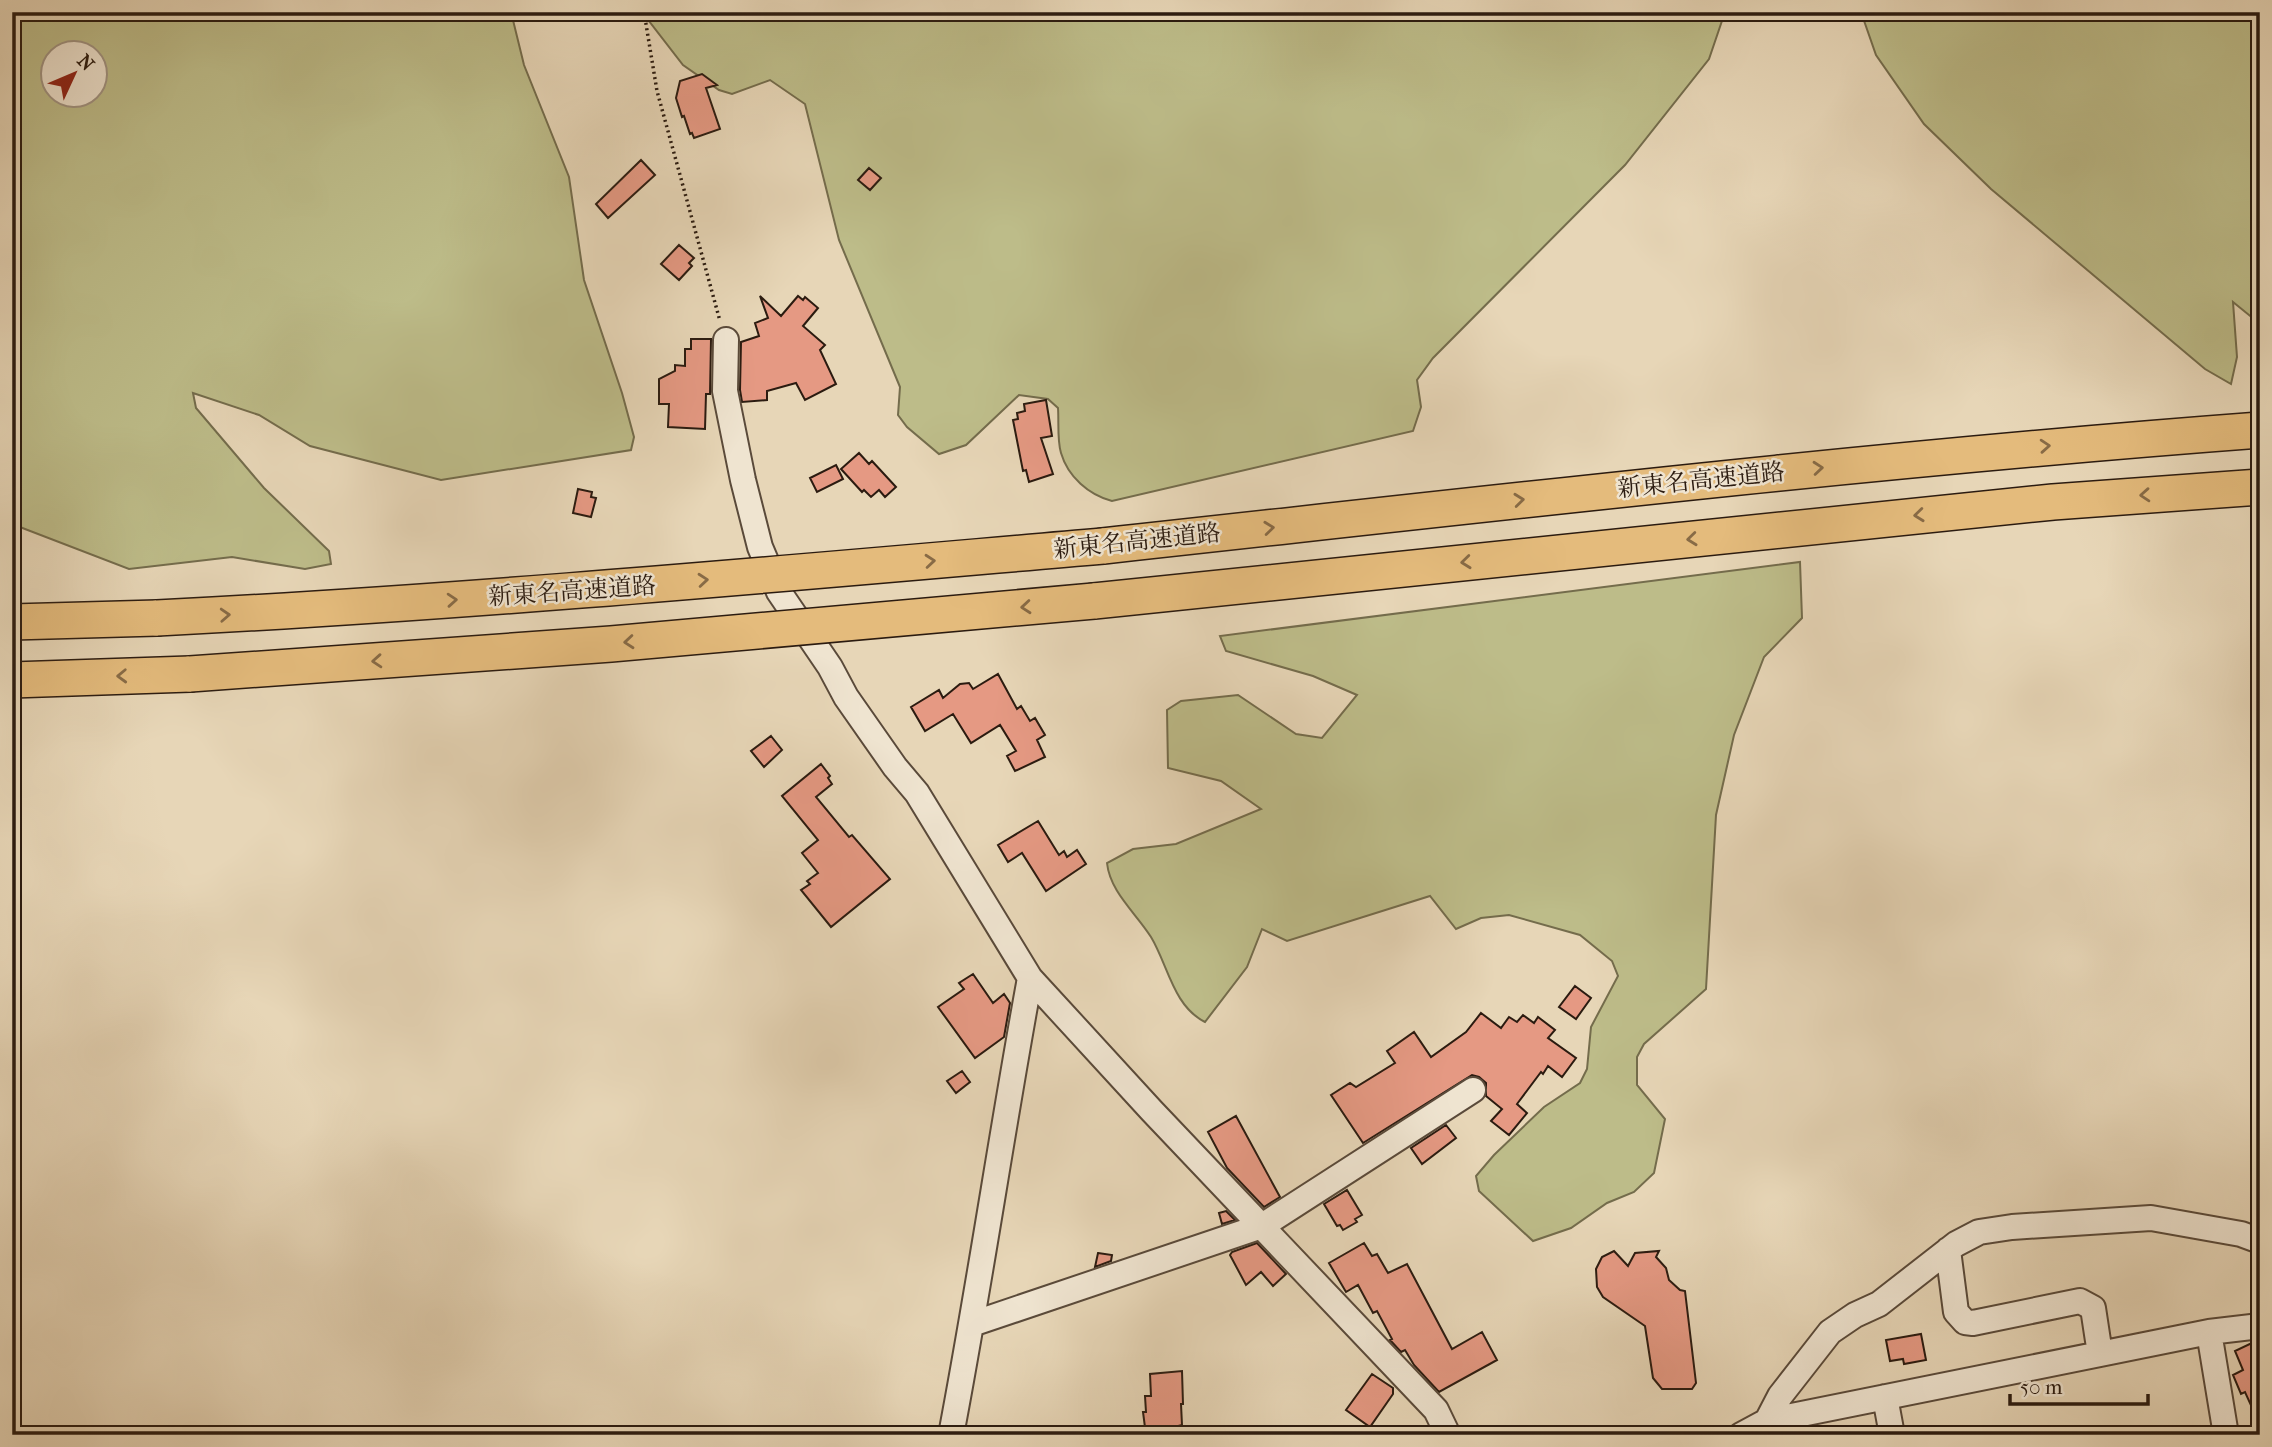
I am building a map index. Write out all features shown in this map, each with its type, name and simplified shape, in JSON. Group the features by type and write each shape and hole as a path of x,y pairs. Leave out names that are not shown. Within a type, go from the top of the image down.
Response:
{"highway":[{"name":"新東名高速道路","path":"12,622 313,610 596,590 1103,546 1788,470 2260,430"},
{"path":"12,680 191,674 611,644 1094,601 2053,502 2260,487"}],"street":[{"path":"726,340 725,391 743,480 760,547 779,592 830,667 853,707 895,767 917,793 1030,978 1152,1111 1436,1410 1448,1435"},
{"path":"951,1435 1030,978"},
{"path":"972,1324 1262,1226 1474,1090"},
{"path":"1767,1421 1780,1396 1830,1332 1855,1315 1879,1304 1948,1250 1979,1232 2012,1227 2151,1218 2241,1234 2260,1241"},
{"path":"1948,1250 1956,1312 1965,1322 1973,1323 2080,1301 2093,1308 2100,1354"},
{"path":"1741,1435 1767,1421 2209,1332 2260,1326"},
{"path":"2209,1332 2226,1435"},
{"path":"1885,1397 1892,1435"}],"path":[{"path":"644,12 657,91 726,340"}],"shaded area":[{"path":"12,12 511,12 524,65 569,177 584,280 622,393 634,437 631,450 441,480 310,446 259,415 193,393 196,408 264,488 329,551 331,564 305,569 232,557 129,569 12,524"},
{"path":"647,12 1725,12 1709,59 1625,165 1433,358 1417,380 1421,407 1413,431 1112,501 1088,490 1069,470 1060,448 1058,408 1048,399 1019,395 966,445 939,454 907,427 898,415 900,387 839,240 805,104 770,80 732,94 719,90 683,65 649,21"},
{"path":"1861,12 2260,12 2260,324 2233,302 2237,357 2231,384 2205,369 1991,189 1924,124 1876,55"},
{"path":"1800,562 1802,618 1764,657 1734,735 1716,815 1706,989 1644,1044 1637,1057 1637,1085 1665,1119 1654,1173 1634,1192 1607,1203 1571,1228 1533,1241 1479,1191 1476,1176 1494,1155 1544,1107 1580,1083 1587,1069 1591,1027 1618,976 1612,961 1580,935 1509,915 1481,918 1456,929 1430,896 1287,941 1262,929 1247,967 1205,1022 1185,1006 1151,937 1113,883 1107,863 1133,849 1176,844 1261,809 1221,781 1168,768 1167,710 1181,701 1238,695 1296,734 1322,738 1357,695 1313,676 1226,651 1220,636"}],"building":[{"path":"702,74 717,85 706,88 720,129 694,138 684,116 682,117 676,98 680,81"},
{"path":"641,160 655,175 608,218 596,204"},
{"path":"869,168 881,178 870,190 858,180"},
{"path":"679,245 694,258 689,263 692,266 679,280 661,264"},
{"path":"760,296 781,316 798,296 803,300 805,297 818,308 803,326 825,345 820,350 836,384 805,400 796,383 767,391 767,400 742,402 741,342 759,336 755,323 768,318"},
{"path":"691,339 711,339 710,394 706,394 705,429 668,427 669,404 659,404 659,379 675,371 675,365 685,366 685,349 691,349"},
{"path":"1046,400 1052,436 1041,438 1053,474 1029,482 1026,470 1023,471 1013,420 1018,419 1017,413 1025,411 1024,404"},
{"path":"859,453 869,464 872,461 896,487 885,497 879,490 871,497 864,490 862,492 841,469"},
{"path":"836,465 843,479 817,492 810,478"},
{"path":"578,489 592,492 591,497 596,498 591,517 573,513"},
{"path":"998,674 1017,709 1021,706 1030,721 1035,718 1045,735 1037,740 1045,757 1015,771 1007,756 1016,751 1000,725 971,743 953,714 925,731 911,707 939,690 943,698 960,684 969,683 973,689"},
{"path":"771,736 782,750 764,767 751,751"},
{"path":"821,764 830,776 828,778 832,784 816,797 849,837 852,835 890,879 831,927 801,890 810,884 807,881 818,873 802,853 818,840 782,796"},
{"path":"1038,821 1059,855 1064,851 1067,857 1077,850 1086,864 1046,891 1022,853 1008,862 998,845"},
{"path":"973,974 993,1003 1004,994 1010,1003 1004,1037 975,1058 938,1007 964,989 959,983"},
{"path":"1575,986 1591,998 1576,1019 1559,1007"},
{"path":"1481,1013 1501,1028 1509,1017 1517,1022 1523,1015 1534,1023 1538,1017 1555,1030 1548,1038 1576,1058 1562,1077 1548,1066 1543,1074 1541,1072 1517,1104 1527,1113 1509,1135 1491,1121 1502,1109 1486,1096 1486,1083 1472,1075 1363,1143 1331,1095 1350,1083 1356,1087 1395,1063 1387,1051 1414,1032 1431,1057 1466,1032"},
{"path":"962,1071 970,1082 956,1093 947,1081"},
{"path":"1236,1116 1280,1197 1264,1207 1227,1168 1208,1132"},
{"path":"1446,1125 1456,1138 1422,1164 1411,1148"},
{"path":"1347,1190 1362,1215 1355,1219 1357,1222 1343,1230 1340,1225 1337,1226 1324,1204"},
{"path":"1226,1211 1235,1220 1222,1224 1219,1213"},
{"path":"1257,1243 1286,1274 1273,1286 1261,1272 1246,1285 1230,1255"},
{"path":"1364,1243 1372,1256 1377,1254 1388,1273 1407,1264 1452,1349 1482,1332 1497,1360 1439,1392 1414,1365 1405,1350 1401,1352 1390,1340 1392,1339 1377,1311 1373,1313 1358,1285 1346,1292 1329,1263"},
{"path":"1614,1251 1628,1266 1635,1253 1659,1251 1656,1257 1666,1268 1669,1280 1685,1291 1696,1383 1692,1389 1662,1389 1653,1378 1645,1326 1603,1297 1597,1287 1596,1269 1602,1257"},
{"path":"1098,1253 1112,1255 1111,1261 1095,1267"},
{"path":"1921,1334 1926,1360 1904,1364 1903,1359 1890,1361 1886,1340"},
{"path":"2260,1341 2260,1425 2245,1392 2241,1394 2233,1375 2243,1370 2235,1351"},
{"path":"1182,1371 1182,1425 1178,1426 1178,1435 1146,1435 1143,1412 1146,1412 1145,1396 1151,1396 1150,1374"},
{"path":"1372,1374 1393,1388 1393,1394 1370,1427 1346,1410"}]}
